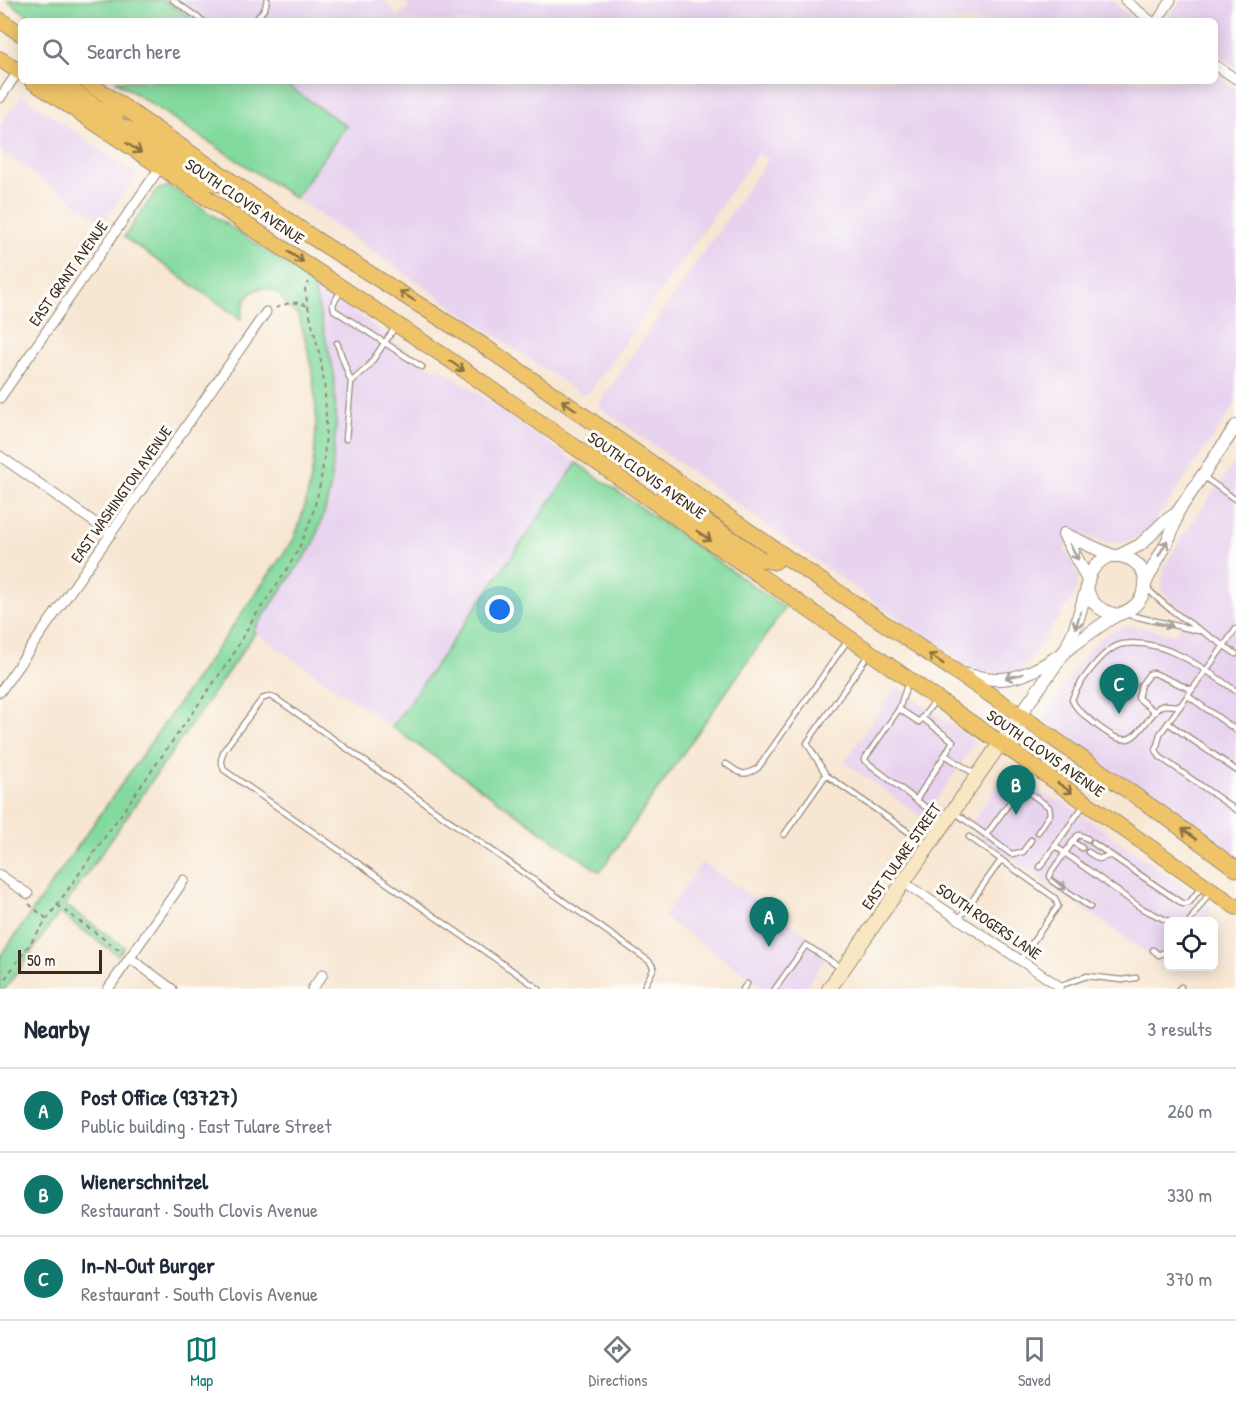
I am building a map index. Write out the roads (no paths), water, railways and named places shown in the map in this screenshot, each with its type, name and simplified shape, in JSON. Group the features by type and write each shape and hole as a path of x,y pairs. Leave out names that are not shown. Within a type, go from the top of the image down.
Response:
{"main road":[{"path":"0,20 18,32"},
{"path":"0,59 18,71"},
{"name":"SOUTH CLOVIS AVENUE","path":"36,84 397,325 1236,907"},
{"path":"63,84 99,109 150,127"},
{"name":"SOUTH CLOVIS AVENUE","path":"90,84 312,237 484,346 783,555 1020,715 1236,868"},
{"path":"80,113 134,131 210,183 220,184 228,179"},
{"path":"636,489 690,511 761,559 774,562 783,555"},
{"name":"EAST TULARE STREET","path":"833,988 843,969 1020,715"}],"street":[{"path":"1125,0 1147,18"},
{"path":"1159,18 1171,0"},
{"path":"1218,67 1236,79"},
{"path":"0,98 18,75"},
{"name":"EAST GRANT AVENUE","path":"0,398 161,166"},
{"name":"EAST WASHINGTON AVENUE","path":"0,692 266,312"},
{"path":"1020,715 1064,653 1075,628 1094,566 1101,560 1140,545 1177,513 1236,426"},
{"path":"0,456 111,534"},
{"path":"959,674 996,679 1013,678 1064,653 1101,624 1139,603 1156,561 1174,530 1177,513"},
{"path":"1120,615 1102,610 1094,604 1089,595 1088,582 1064,534 1135,562 1141,569 1146,585"},
{"path":"0,875 28,894"},
{"path":"108,989 184,880"},
{"name":"SOUTH ROGERS LANE","path":"903,882 1059,986"},
{"path":"130,958 172,989"},
{"path":"312,989 323,974"}],"lane":[{"path":"173,0 199,18"},
{"path":"257,18 265,8 267,0"},
{"path":"343,288 333,304 334,310 422,366"},
{"path":"351,382 368,367 397,325"},
{"path":"337,342 351,382 346,439"},
{"path":"1202,476 1236,500"},
{"path":"1146,585 1175,615 1236,654"},
{"path":"1120,615 1204,632"},
{"path":"1236,629 1156,741 1156,750 1160,756 1236,810"},
{"path":"726,764 742,774 748,774 758,768 850,638"},
{"path":"1180,706 1164,705 1155,712 1137,735 1119,740 1104,732 1075,707 1072,700 1084,678 1101,657 1122,644 1150,646 1180,654 1236,691"},
{"path":"870,652 807,743 826,775 928,846"},
{"path":"1155,712 1138,698 1141,685 1149,674 1154,673 1192,690"},
{"path":"909,679 899,709 864,760 916,800 986,835 1011,854 1023,852 1031,840"},
{"path":"539,989 224,770 221,760 224,750 262,699 270,696 278,700 649,961 654,968 643,989"},
{"path":"1188,696 1236,730"},
{"path":"899,709 920,722 937,699"},
{"path":"916,800 953,741 922,718"},
{"path":"1168,723 1236,770"},
{"path":"945,755 977,776"},
{"path":"986,835 1035,767"},
{"path":"784,835 826,775"},
{"path":"1021,787 1049,807 1050,814 1038,832"},
{"path":"1040,867 1086,802"},
{"path":"1090,907 1053,881 1050,876 1080,835 1183,903 1189,903 1207,887"},
{"path":"969,837 1057,901 1058,906 1020,960"},
{"path":"1073,842 1082,848"},
{"path":"1055,846 1142,908 1164,918"},
{"path":"1088,852 1099,859 1111,855"},
{"path":"959,919 1001,860"},
{"path":"1191,917 1207,887"},
{"path":"775,989 806,945 843,969"},
{"path":"1153,950 1159,955 1164,952"},
{"path":"1059,986 1088,976 1122,980 1136,978"},
{"path":"743,989 747,984"}],"place":[{"name":"In-N-Out Burger","path":"1119,714"},
{"name":"Wienerschnitzel","path":"1016,815"},
{"name":"Post Office (93727)","path":"769,947"}]}
